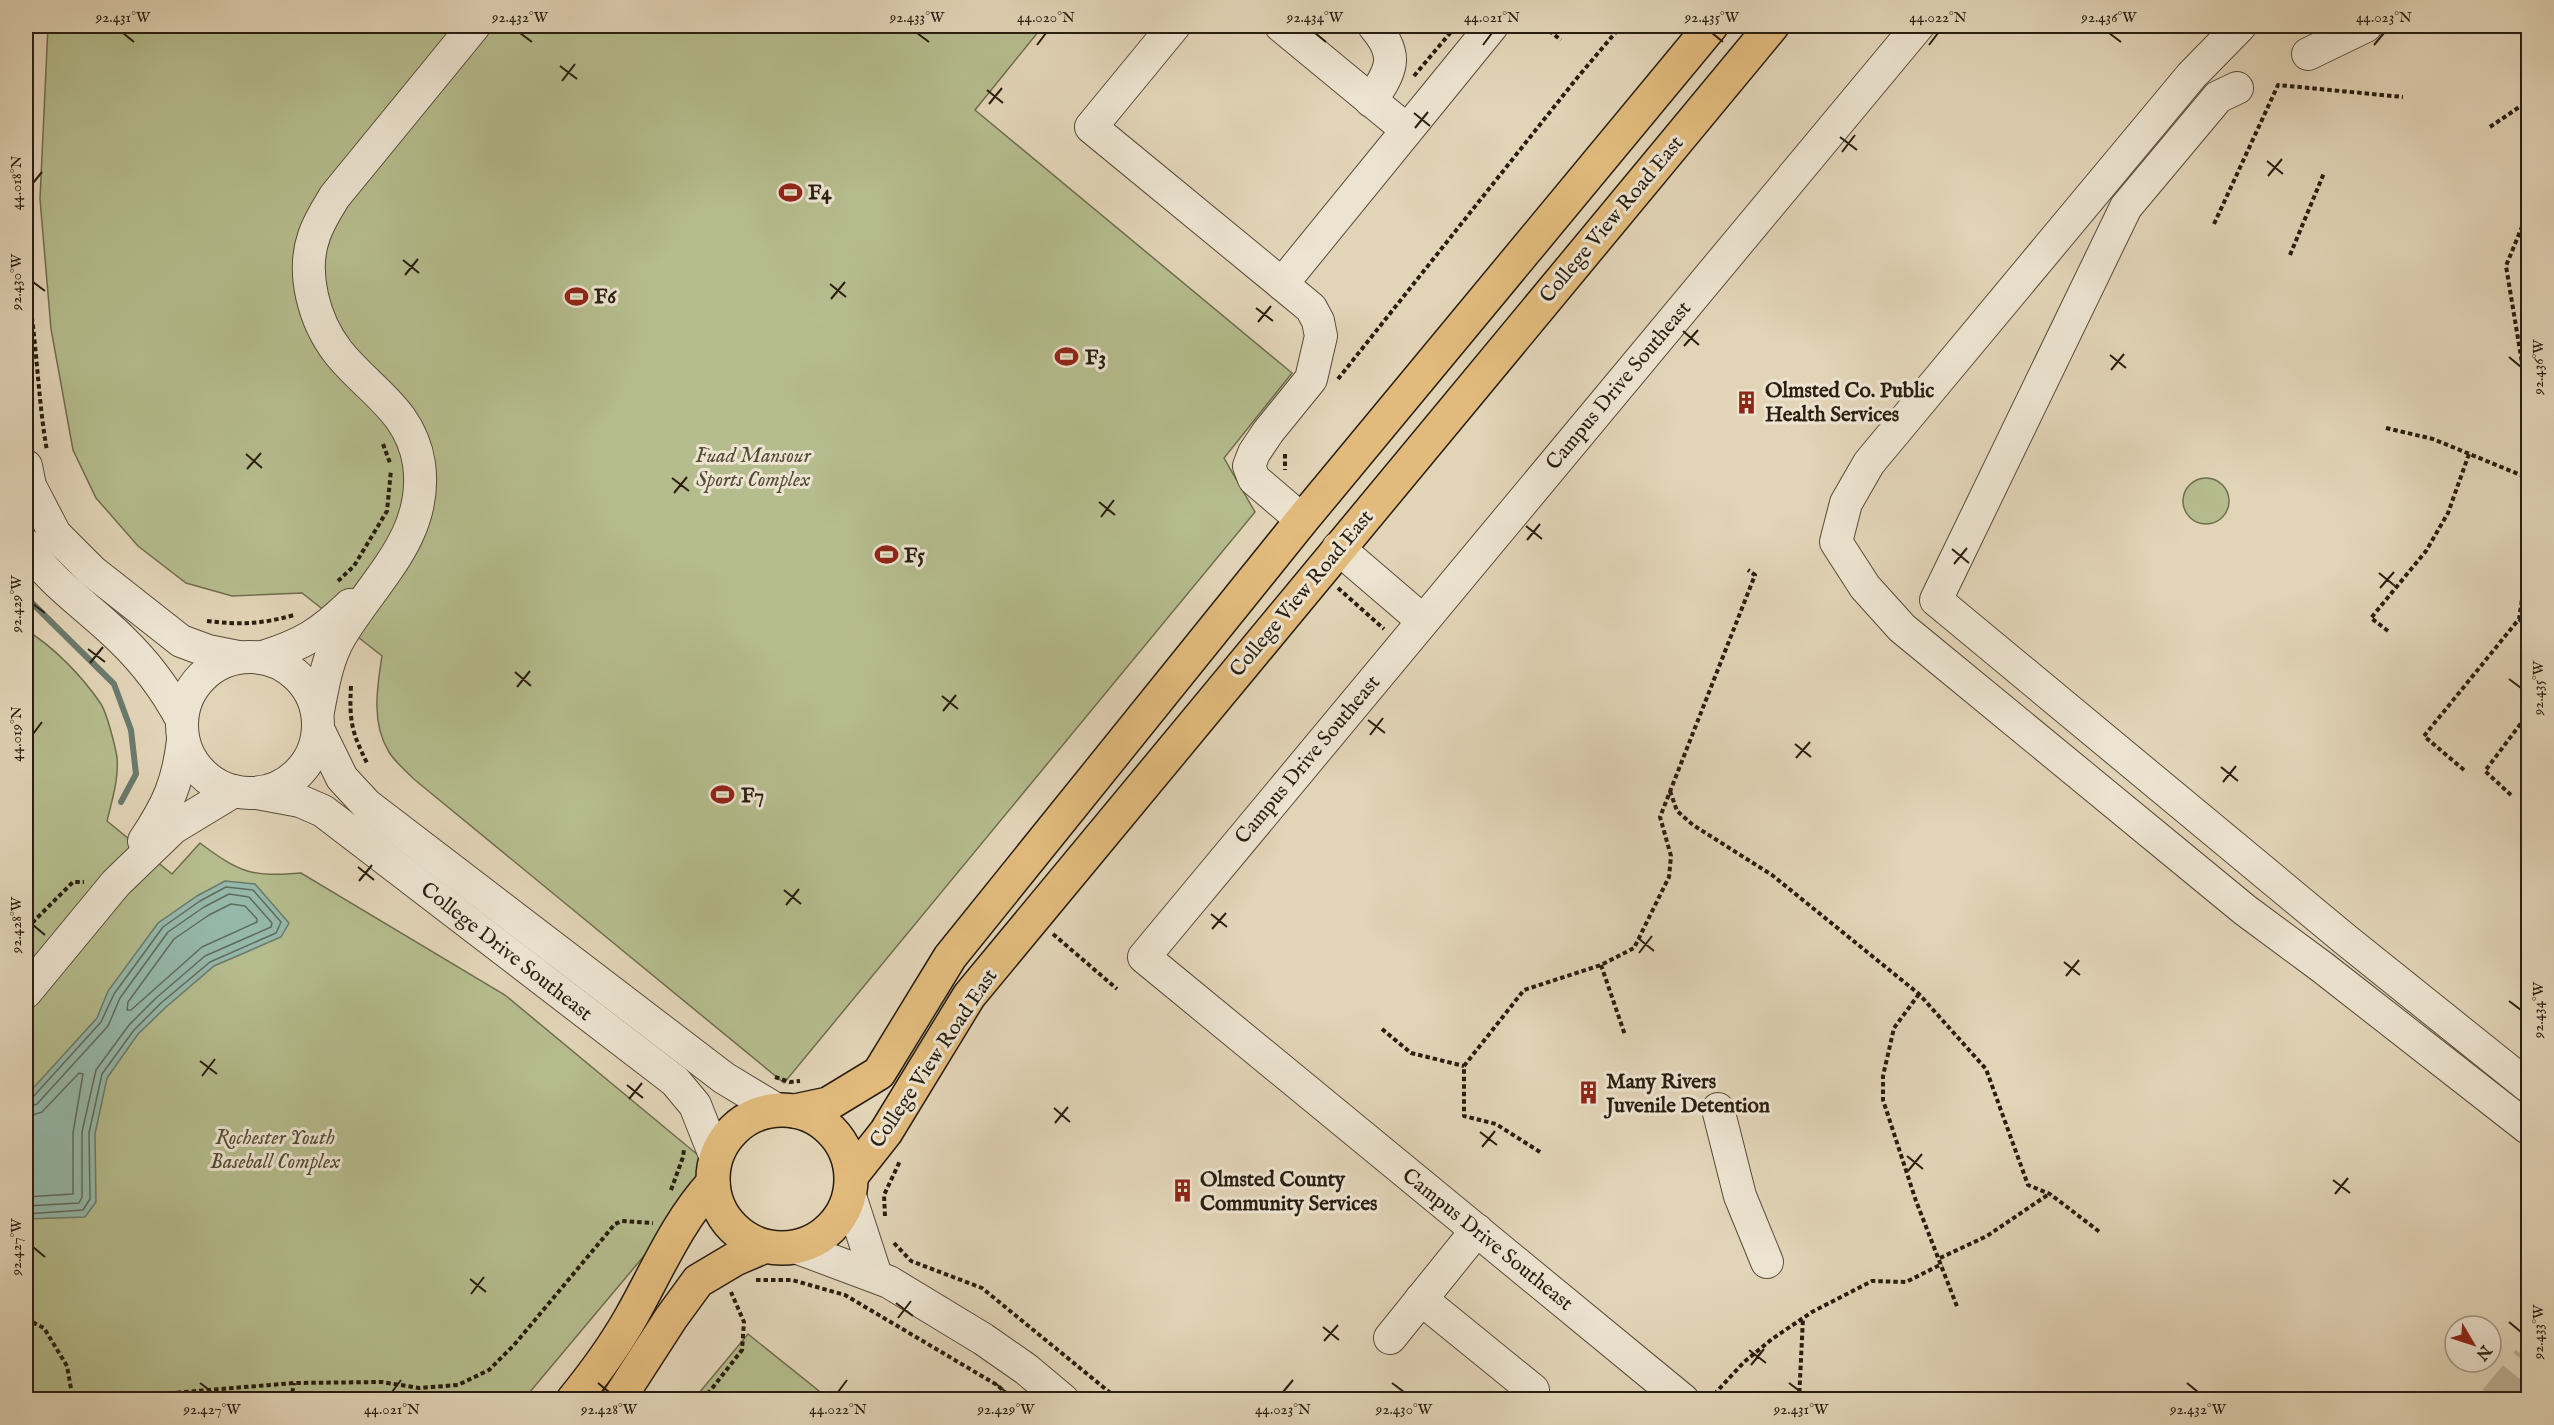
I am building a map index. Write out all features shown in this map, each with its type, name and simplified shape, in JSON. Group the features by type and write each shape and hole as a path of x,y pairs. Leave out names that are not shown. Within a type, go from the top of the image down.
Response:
{"main road":[{"name":"College View Road East","path":"786,1111 828,1104 879,1073 950,957 1292,512 1711,26"},
{"name":"College View Road East","path":"851,1185 969,996 1772,26"},
{"path":"573,1400 602,1364 631,1316 680,1224 714,1171 725,1140 739,1125 757,1115 786,1111 810,1115 834,1133 846,1153 851,1185 840,1219 821,1237 798,1248 780,1249 764,1247 744,1238 728,1223 717,1204 714,1171"},
{"path":"618,1400 698,1281 735,1259 764,1247"}],"street":[{"path":"116,883 173,828 245,792 280,786 299,773 312,754 326,670 339,638 392,565 412,530 420,494 419,463 409,433 393,406 338,352 322,327 311,294 309,261 313,238 321,217 335,196 474,26"},
{"path":"1174,26 1091,128 1311,308 1318,321 1322,336 1311,379 1268,432 1254,453 1249,466 1254,479 1292,512"},
{"path":"1281,26 1407,130"},
{"path":"1371,101 1389,74 1391,56 1385,38 1374,26"},
{"path":"1282,284 1492,26"},
{"name":"Campus Drive Southeast","path":"1666,1394 1477,1230 1144,957 1918,26"},
{"path":"2240,26 2184,85 1869,463 1846,503 1836,542 1865,587 1902,628 2245,910 2529,1128"},
{"path":"2308,54 2366,26"},
{"path":"2237,88 2218,97 2126,207 1936,600 2346,940 2529,1086"},
{"path":"37,464 30,486 55,534 92,570 181,641 208,651 278,662 300,677 307,686 318,721"},
{"path":"26,545 61,585 122,639 152,672 183,730 192,762 199,770 210,780 245,792"},
{"path":"1338,548 1422,620"},
{"path":"26,992 116,883 166,807 180,769 188,696 195,684 214,667 299,645 325,629 392,565"},
{"name":"College Drive Southeast","path":"318,721 342,778 367,805 724,1078 786,1111"},
{"name":"College Drive Southeast","path":"245,792 300,801 323,811 675,1081 695,1105 714,1171"},
{"path":"1718,1109 1740,1196 1767,1262"},
{"path":"851,1185 876,1276"},
{"path":"1390,1338 1477,1230"},
{"path":"798,1248 889,1281 983,1339 1026,1369 1063,1400"},
{"path":"1421,1299 1533,1390"}],"path":[{"path":"1543,26 1561,40"},
{"path":"1331,388 1577,78 1621,26"},
{"path":"2214,224 2278,85 2403,97"},
{"path":"2490,127 2529,101"},
{"path":"2290,255 2324,173"},
{"path":"2529,212 2506,266 2529,399"},
{"path":"26,280 33,314 43,426 37,464"},
{"path":"2386,428 2433,439 2529,478"},
{"path":"330,590 354,566 387,511 392,467 381,439"},
{"path":"1285,451 1284,467 1293,490 1292,512"},
{"path":"2388,631 2371,618 2426,551 2448,513 2469,454"},
{"path":"2464,770 2424,736 2519,619 2529,560"},
{"path":"1540,1152 1496,1124 1464,1116 1464,1066 1524,990 1601,965 1634,948 1669,877 1671,856 1660,817 1755,575 1748,570"},
{"path":"1336,587 1402,644"},
{"path":"198,619 239,625 264,623 303,612 325,629"},
{"path":"2519,619 2529,627"},
{"path":"352,681 349,716 357,742 372,773"},
{"path":"2511,795 2485,771 2529,714"},
{"path":"1670,791 1677,811 1693,825 1772,875 1919,994 1986,1070 2028,1185 2050,1194 2101,1233"},
{"path":"26,927 73,882 116,883"},
{"path":"1052,934 1118,989"},
{"path":"1601,965 1625,1035"},
{"path":"1919,994 1894,1028 1883,1076 1883,1100 1916,1201 1958,1309"},
{"path":"1382,1029 1411,1053 1464,1066"},
{"path":"671,1191 683,1157 684,1147"},
{"path":"887,1223 884,1195 903,1153"},
{"path":"1940,1258 1987,1236 2050,1194"},
{"path":"87,1400 294,1383 382,1382 419,1388 458,1385 489,1370 514,1346 615,1224 622,1221 658,1224"},
{"path":"891,1240 911,1261 982,1288 1119,1400"},
{"path":"1709,1400 1744,1362 1803,1318 1872,1281 1906,1282 1942,1264"},
{"path":"747,1283 757,1280 792,1280 845,1295 997,1385 1014,1400"},
{"path":"703,1400 742,1350 744,1322 729,1289 738,1286"},
{"path":"1799,1400 1803,1318"},
{"path":"26,1319 44,1328 68,1366 73,1400"},
{"path":"291,1400 294,1383"}],"green space":[{"name":"Fuad Mansour Sports Complex","path":"48,26 1043,26 975,110 1292,373 1224,458 1255,512 784,1083 415,780 398,763 383,741 378,717 377,693 382,656 302,593 232,596 186,583 138,546 96,498 73,450 51,329 40,199"},
{"path":"2206,478 2222,485 2229,501 2222,517 2206,524 2190,517 2183,501 2190,485"},
{"name":"Rochester Youth Baseball Complex","path":"26,630 67,663 103,708 117,757 115,789 107,821 172,874 200,843 236,867 247,871 270,874 301,873 505,995 716,1170 524,1399 26,1399"},
{"path":"748,1334 829,1399 694,1399"}],"water":[{"path":"225,881 255,884 289,923 281,937 214,966 138,1034 107,1078 95,1134 96,1202 85,1217 26,1219 26,1096 97,1018 108,991 158,923 197,896"}],"waterway":[{"path":"26,597 114,684 131,730 136,774 121,802"}],"tunnel":[{"path":"2495,1400 2528,1360"}],"place":[{"name":"F4","path":"790,192"},
{"name":"F6","path":"576,296"},
{"name":"F3","path":"1067,357"},
{"name":"Olmsted Co. Public Health Services","path":"1747,402"},
{"name":"F5","path":"886,555"},
{"name":"F7","path":"723,795"},
{"name":"Many Rivers Juvenile Detention","path":"1588,1093"},
{"name":"Olmsted County Community Services","path":"1182,1191"}]}
